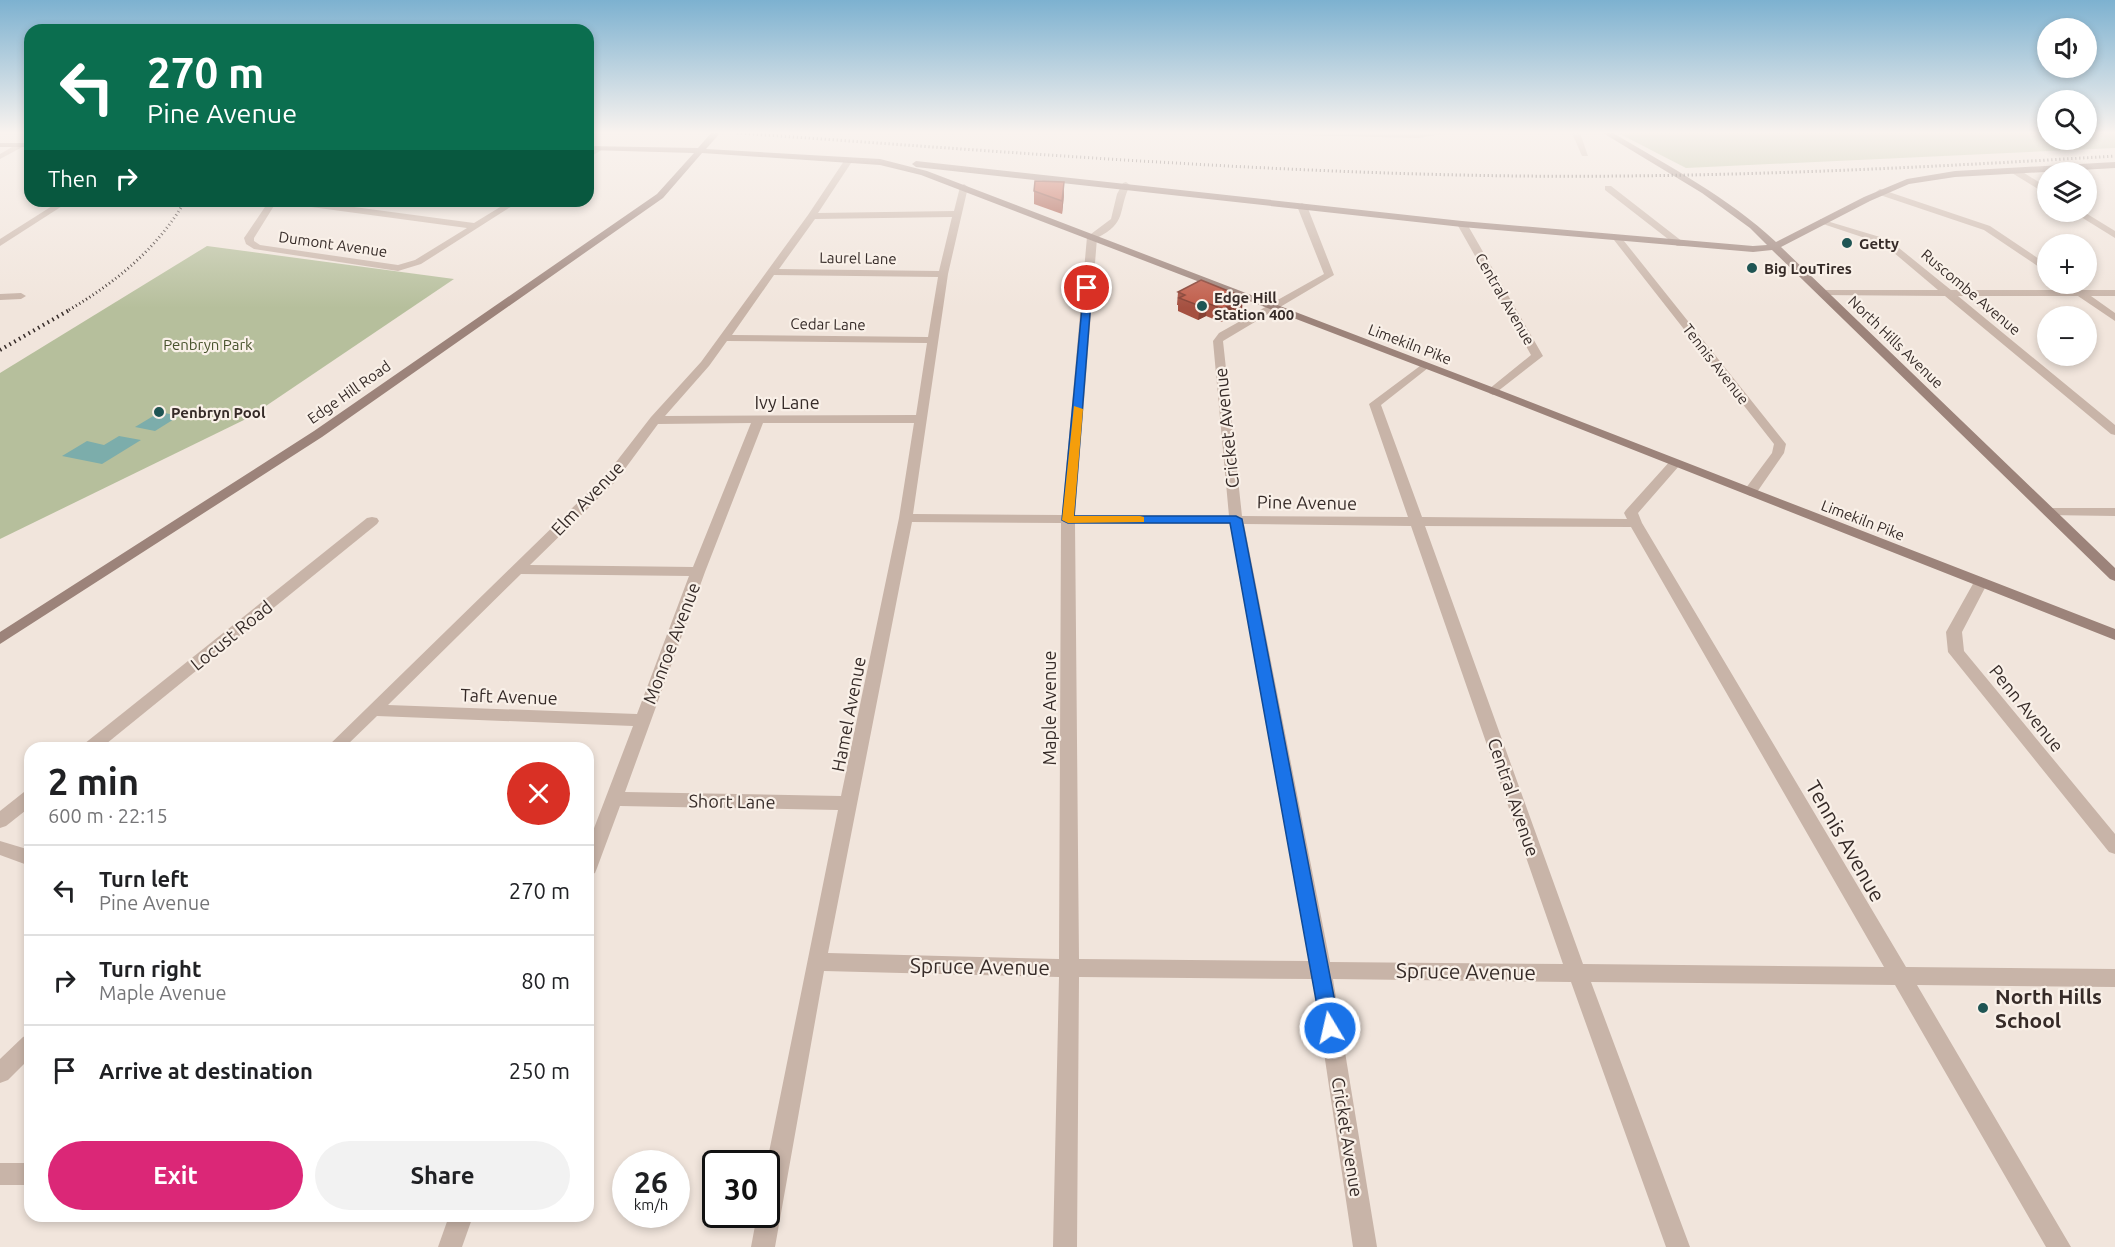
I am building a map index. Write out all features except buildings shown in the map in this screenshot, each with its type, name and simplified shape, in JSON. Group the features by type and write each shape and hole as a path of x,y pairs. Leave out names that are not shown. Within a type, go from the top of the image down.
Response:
{"main road":[{"name":"Edge Hill Road","path":"0,639 318,434 664,191"},
{"name":"Limekiln Pike","path":"975,191 2115,635"},
{"path":"1178,191 1462,224 1753,249 1774,247 1880,192"},
{"name":"North Hills Avenue","path":"1705,191 1753,226 2115,576"},
{"path":"1753,226 1776,231 1823,221"}],"street":[{"name":"Elm Avenue","path":"340,742 611,478 655,420 705,364 773,272 828,191"},
{"name":"Hamel Avenue","path":"763,1247 816,962 906,518 919,419 943,274 963,191"},
{"path":"1092,237 1106,230 1118,217 1122,191"},
{"path":"1612,191 1680,244"},
{"path":"1880,192 1987,228 2037,262"},
{"name":"Cricket Avenue","path":"1302,206 1329,275 1223,335 1218,341 1236,519 1320,969 1365,1247"},
{"path":"0,243 57,207"},
{"name":"Dumont Avenue","path":"269,207 249,238 253,245 390,268 408,267 475,226"},
{"path":"334,207 475,226 506,207"},
{"path":"812,216 958,214"},
{"name":"Ruscombe Avenue","path":"1823,221 1890,246 2115,431"},
{"path":"2094,222 2115,235"},
{"name":"Central Avenue","path":"1462,224 1537,356 1493,391"},
{"name":"Maple Avenue","path":"1065,1247 1069,968 1068,520 1092,237"},
{"name":"Tennis Avenue","path":"1617,238 1780,444 1778,453 1750,492"},
{"name":"Laurel Lane","path":"773,272 943,274"},
{"path":"1823,292 2037,292"},
{"path":"2097,292 2115,293"},
{"path":"2083,294 2115,318"},
{"path":"0,297 21,296"},
{"name":"Cedar Lane","path":"723,338 933,340"},
{"name":"Central Avenue","path":"1424,366 1375,404 1576,972 1593,1010 1678,1247"},
{"name":"Ivy Lane","path":"655,420 919,419"},
{"name":"Monroe Avenue","path":"594,852 698,572 758,420"},
{"path":"1635,524 1631,513 1675,463"},
{"path":"2050,512 2115,512"},
{"name":"Pine Avenue","path":"906,518 1635,524"},
{"name":"Locust Road","path":"97,742 372,521"},
{"name":"Tennis Avenue","path":"1635,524 2059,1247"},
{"path":"519,569 698,572"},
{"name":"Penn Avenue","path":"1981,582 1954,632 1956,652 2115,847"},
{"name":"Taft Avenue","path":"373,710 643,720"},
{"name":"Short Lane","path":"614,799 850,803"},
{"path":"0,821 24,802"},
{"path":"0,848 24,856"},
{"name":"Spruce Avenue","path":"816,962 1069,968 1897,974 2115,978"},
{"path":"0,1073 24,1050"},
{"path":"0,1174 24,1174"},
{"path":"450,1247 459,1222"}],"green space":[{"name":"Penbryn Park","path":"207,246 454,279 248,418 0,539 0,373"}],"water":[{"path":"160,412 179,416 155,431 135,427"},
{"path":"119,436 141,440 102,464 62,456 87,441 104,445"}],"railway":[{"path":"69,310 103,288 134,263 162,234 181,207"},
{"path":"0,350 71,309"}],"slow traffic":[{"path":"1077,409 1068,520 1140,520"}],"place":[{"name":"Getty","path":"1847,243"},
{"name":"Big LouTires","path":"1752,268"},
{"name":"Edge Hill Station 400","path":"1202,306"},
{"name":"Penbryn Pool","path":"159,412"},
{"name":"North Hills School","path":"1983,1008"}],"route":[{"path":"1087,288 1068,520 1236,519 1330,1028"}]}
